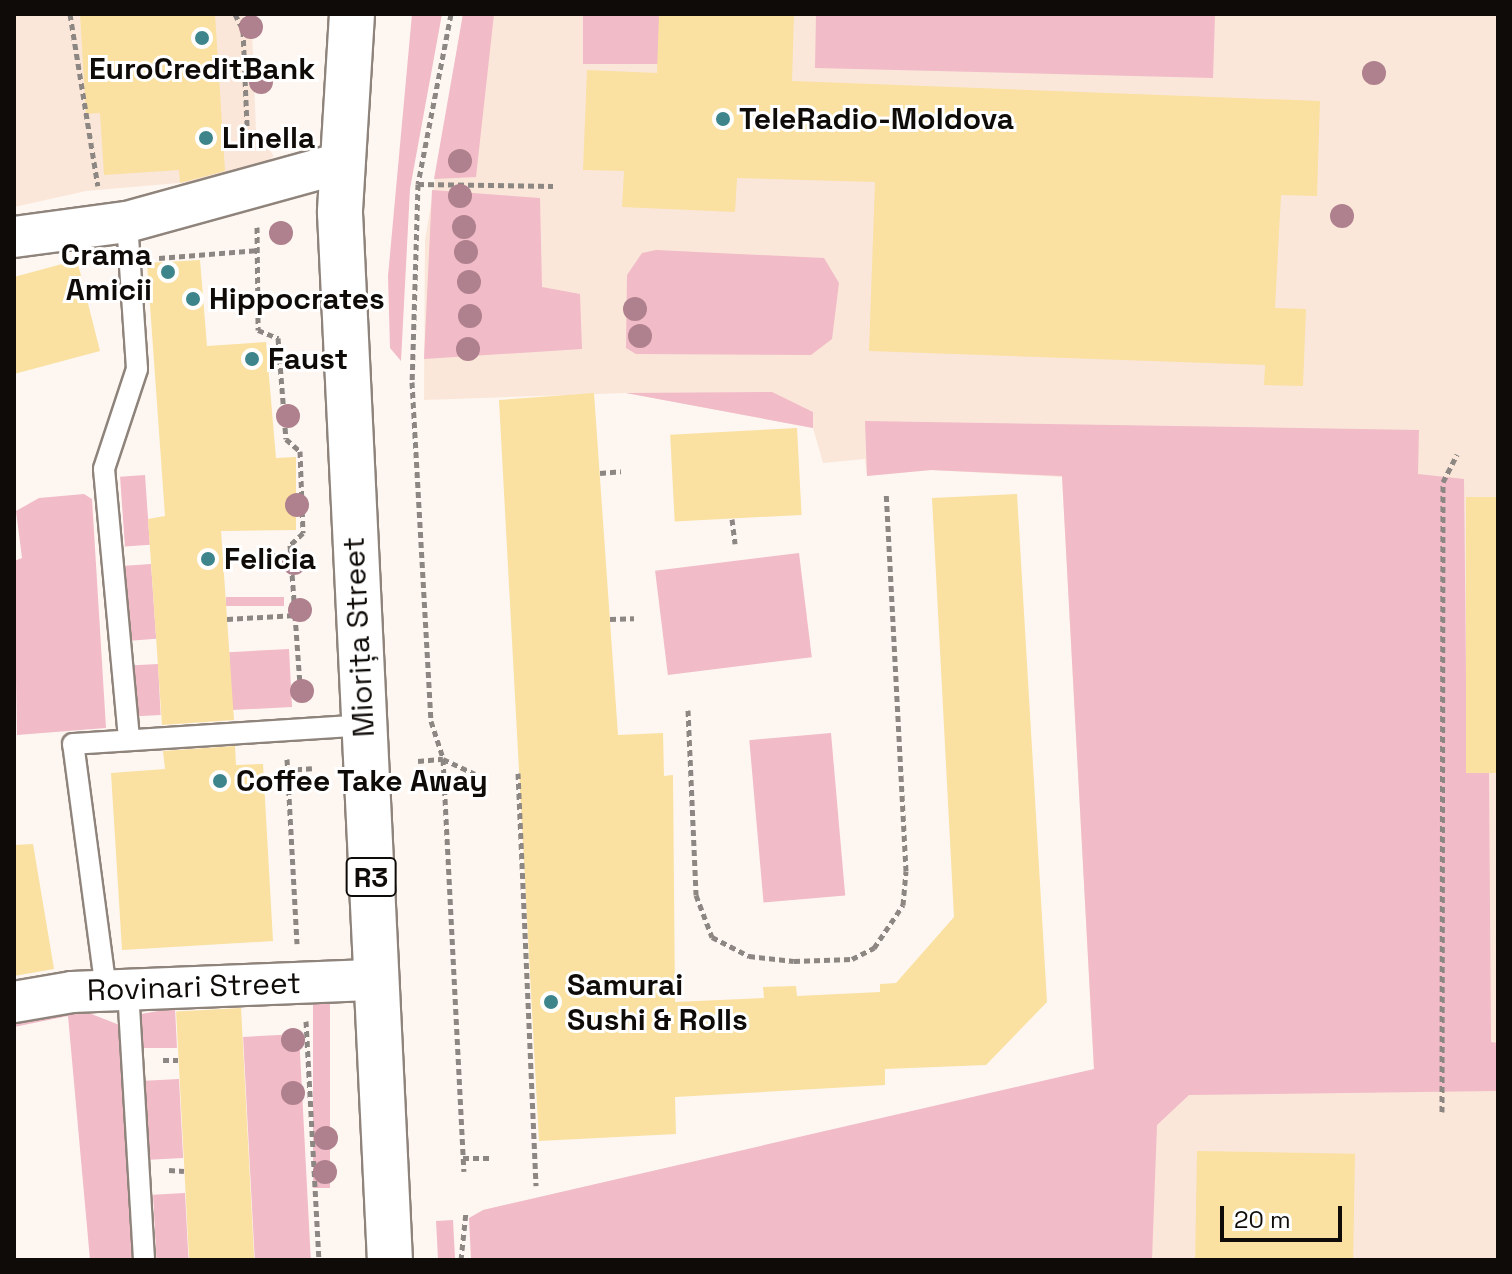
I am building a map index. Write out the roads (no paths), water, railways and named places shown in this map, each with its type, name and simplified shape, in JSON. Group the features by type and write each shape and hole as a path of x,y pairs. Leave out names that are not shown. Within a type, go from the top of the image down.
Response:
{"main road":[{"name":"Miorița Street","path":"352,14 341,163 390,1260"}],"street":[{"path":"14,237 121,236 341,163"},
{"name":"Rovinari Street","path":"14,1002 117,990 376,980"}],"lane":[{"path":"121,236 137,369 104,469 129,740"},
{"path":"144,1260 117,990 73,744 364,725"}],"place":[{"name":"EuroCreditBank","path":"202,38"},
{"name":"TeleRadio-Moldova","path":"723,119"},
{"name":"Linella","path":"206,138"},
{"name":"Crama Amicii","path":"168,272"},
{"name":"Hippocrates","path":"193,299"},
{"name":"Faust","path":"252,359"},
{"name":"Felicia","path":"208,559"},
{"name":"Coffee Take Away","path":"220,781"},
{"name":"Samurai Sushi & Rolls","path":"551,1002"}]}
